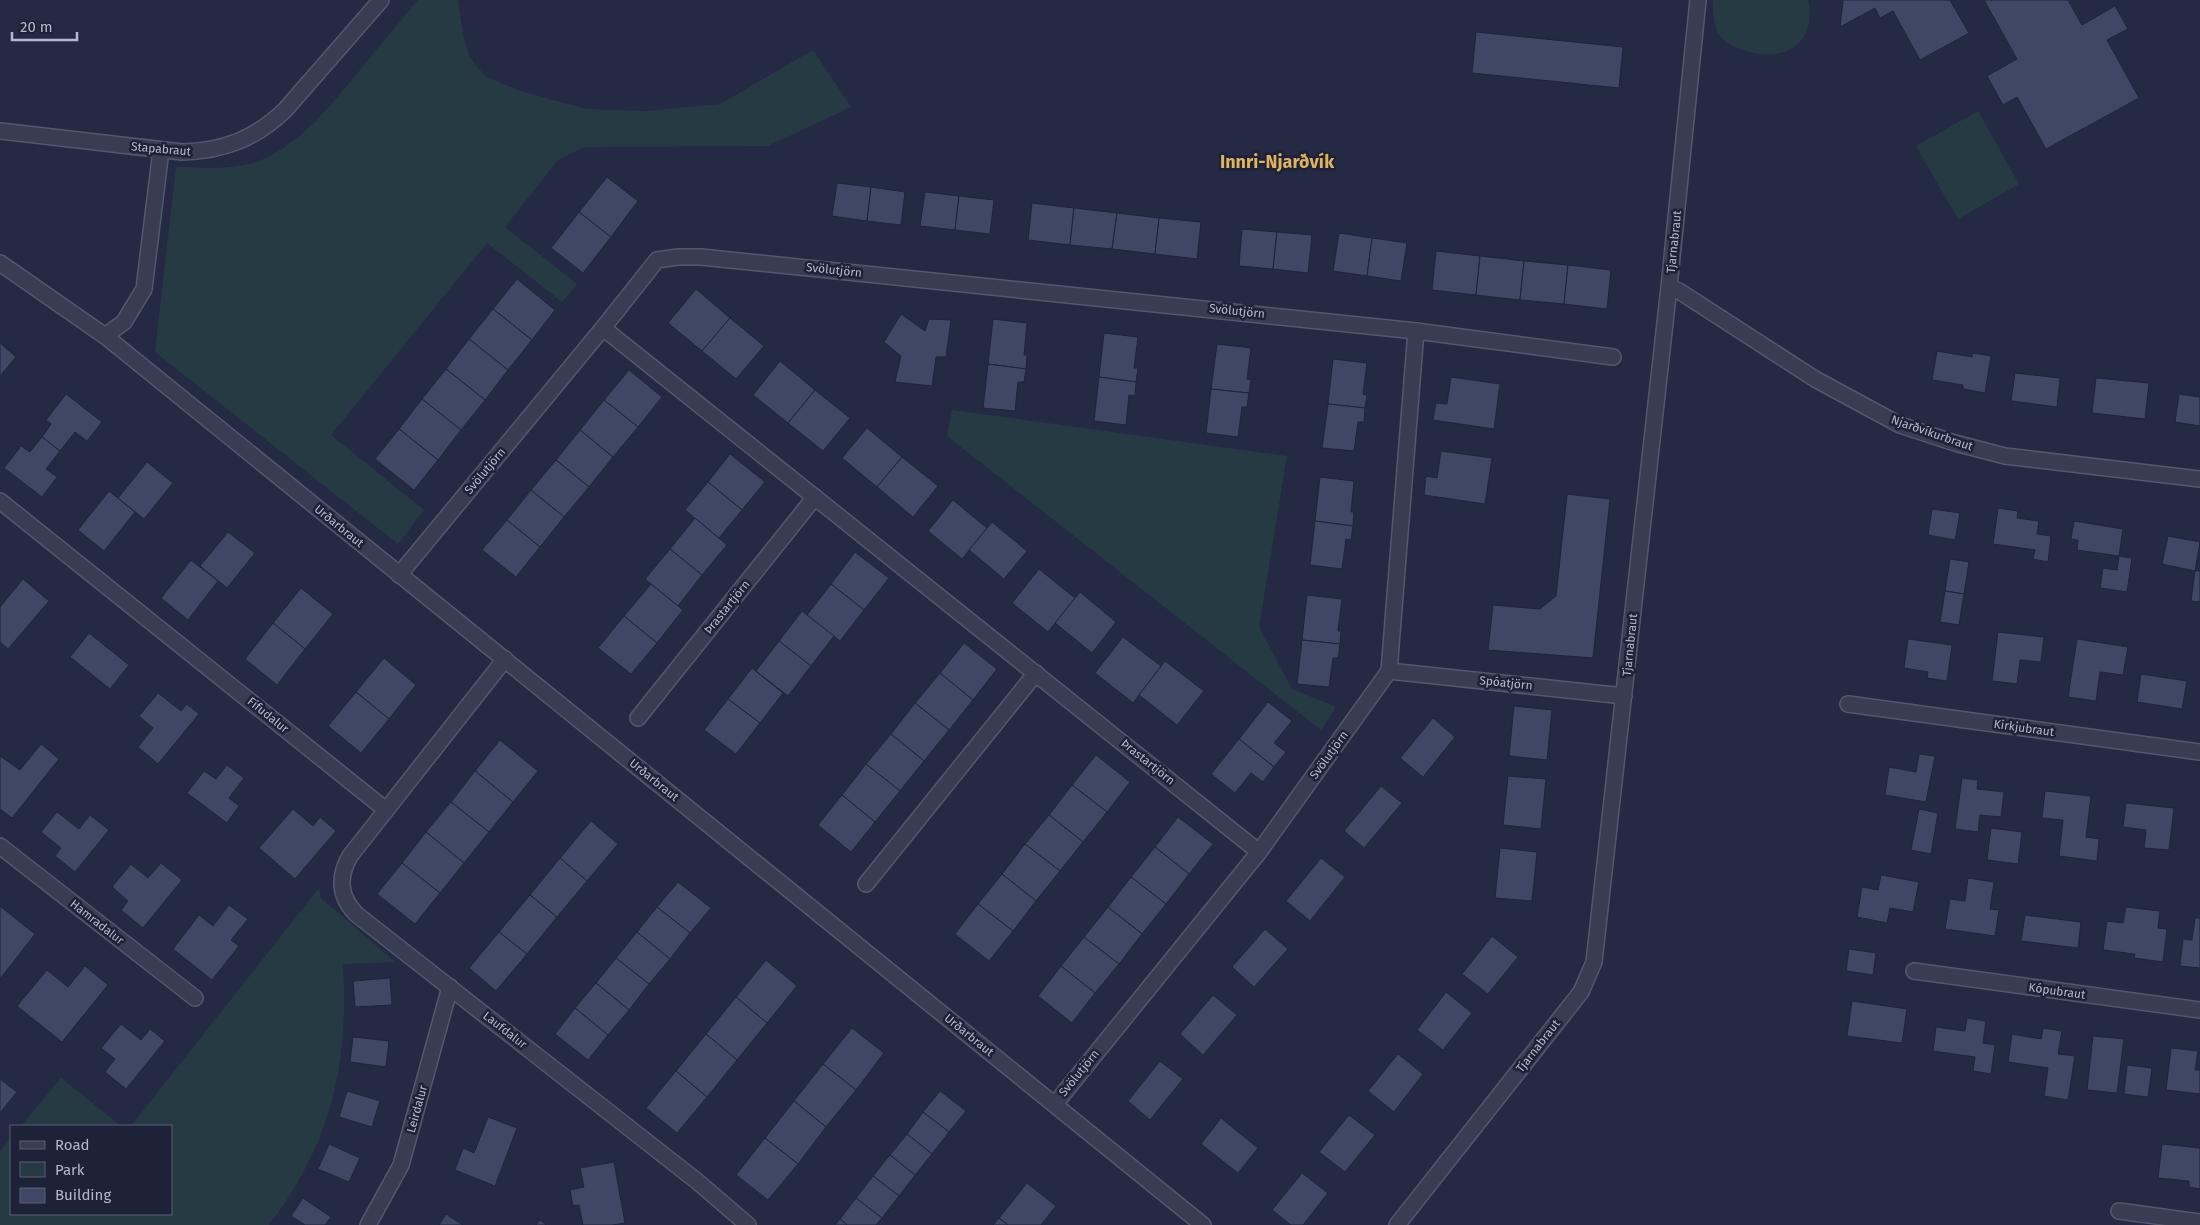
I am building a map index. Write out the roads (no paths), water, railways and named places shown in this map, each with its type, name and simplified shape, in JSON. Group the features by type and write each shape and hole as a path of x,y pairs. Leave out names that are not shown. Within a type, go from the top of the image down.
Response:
{"street":[{"name":"Stapabraut","path":"0,131 182,152 202,152 223,148 257,133 286,110 381,0"},
{"name":"Tjarnabraut","path":"1397,1225 1581,992 1594,962 1663,326 1669,287 1698,0"},
{"path":"105,336 124,322 144,289 161,150"},
{"name":"Svölutjörn","path":"399,575 604,328 657,260 686,256 1004,287 1416,330 1614,357"},
{"name":"Urðarbraut","path":"0,263 105,336 1204,1225"},
{"name":"Njarðvíkurbraut","path":"1669,287 1679,291 1815,379 1900,425 1955,443 2005,456 2200,479"},
{"name":"Þrastartjörn","path":"604,328 1259,852"},
{"path":"1389,671 1416,330"},
{"name":"Þrastartjörn","path":"638,718 815,497"},
{"name":"Fífudalur","path":"0,501 386,810"},
{"path":"386,810 505,659"},
{"name":"Spóatjörn","path":"1389,671 1624,696"},
{"name":"Svölutjörn","path":"1054,1104 1259,852 1389,671"},
{"path":"866,884 1036,673"},
{"name":"Kirkjubraut","path":"1848,704 2200,752"},
{"name":"Laufdalur","path":"386,810 345,864 341,882 345,900 356,914 698,1182 748,1225"},
{"name":"Hamradalur","path":"0,846 194,998"},
{"name":"Kópubraut","path":"1914,972 2200,1010"},
{"name":"Leirdalur","path":"368,1225 401,1165 450,987"},
{"path":"2119,1211 2200,1222"}],"district":[{"name":"Innri-Njarðvík","path":"1277,162"}]}
